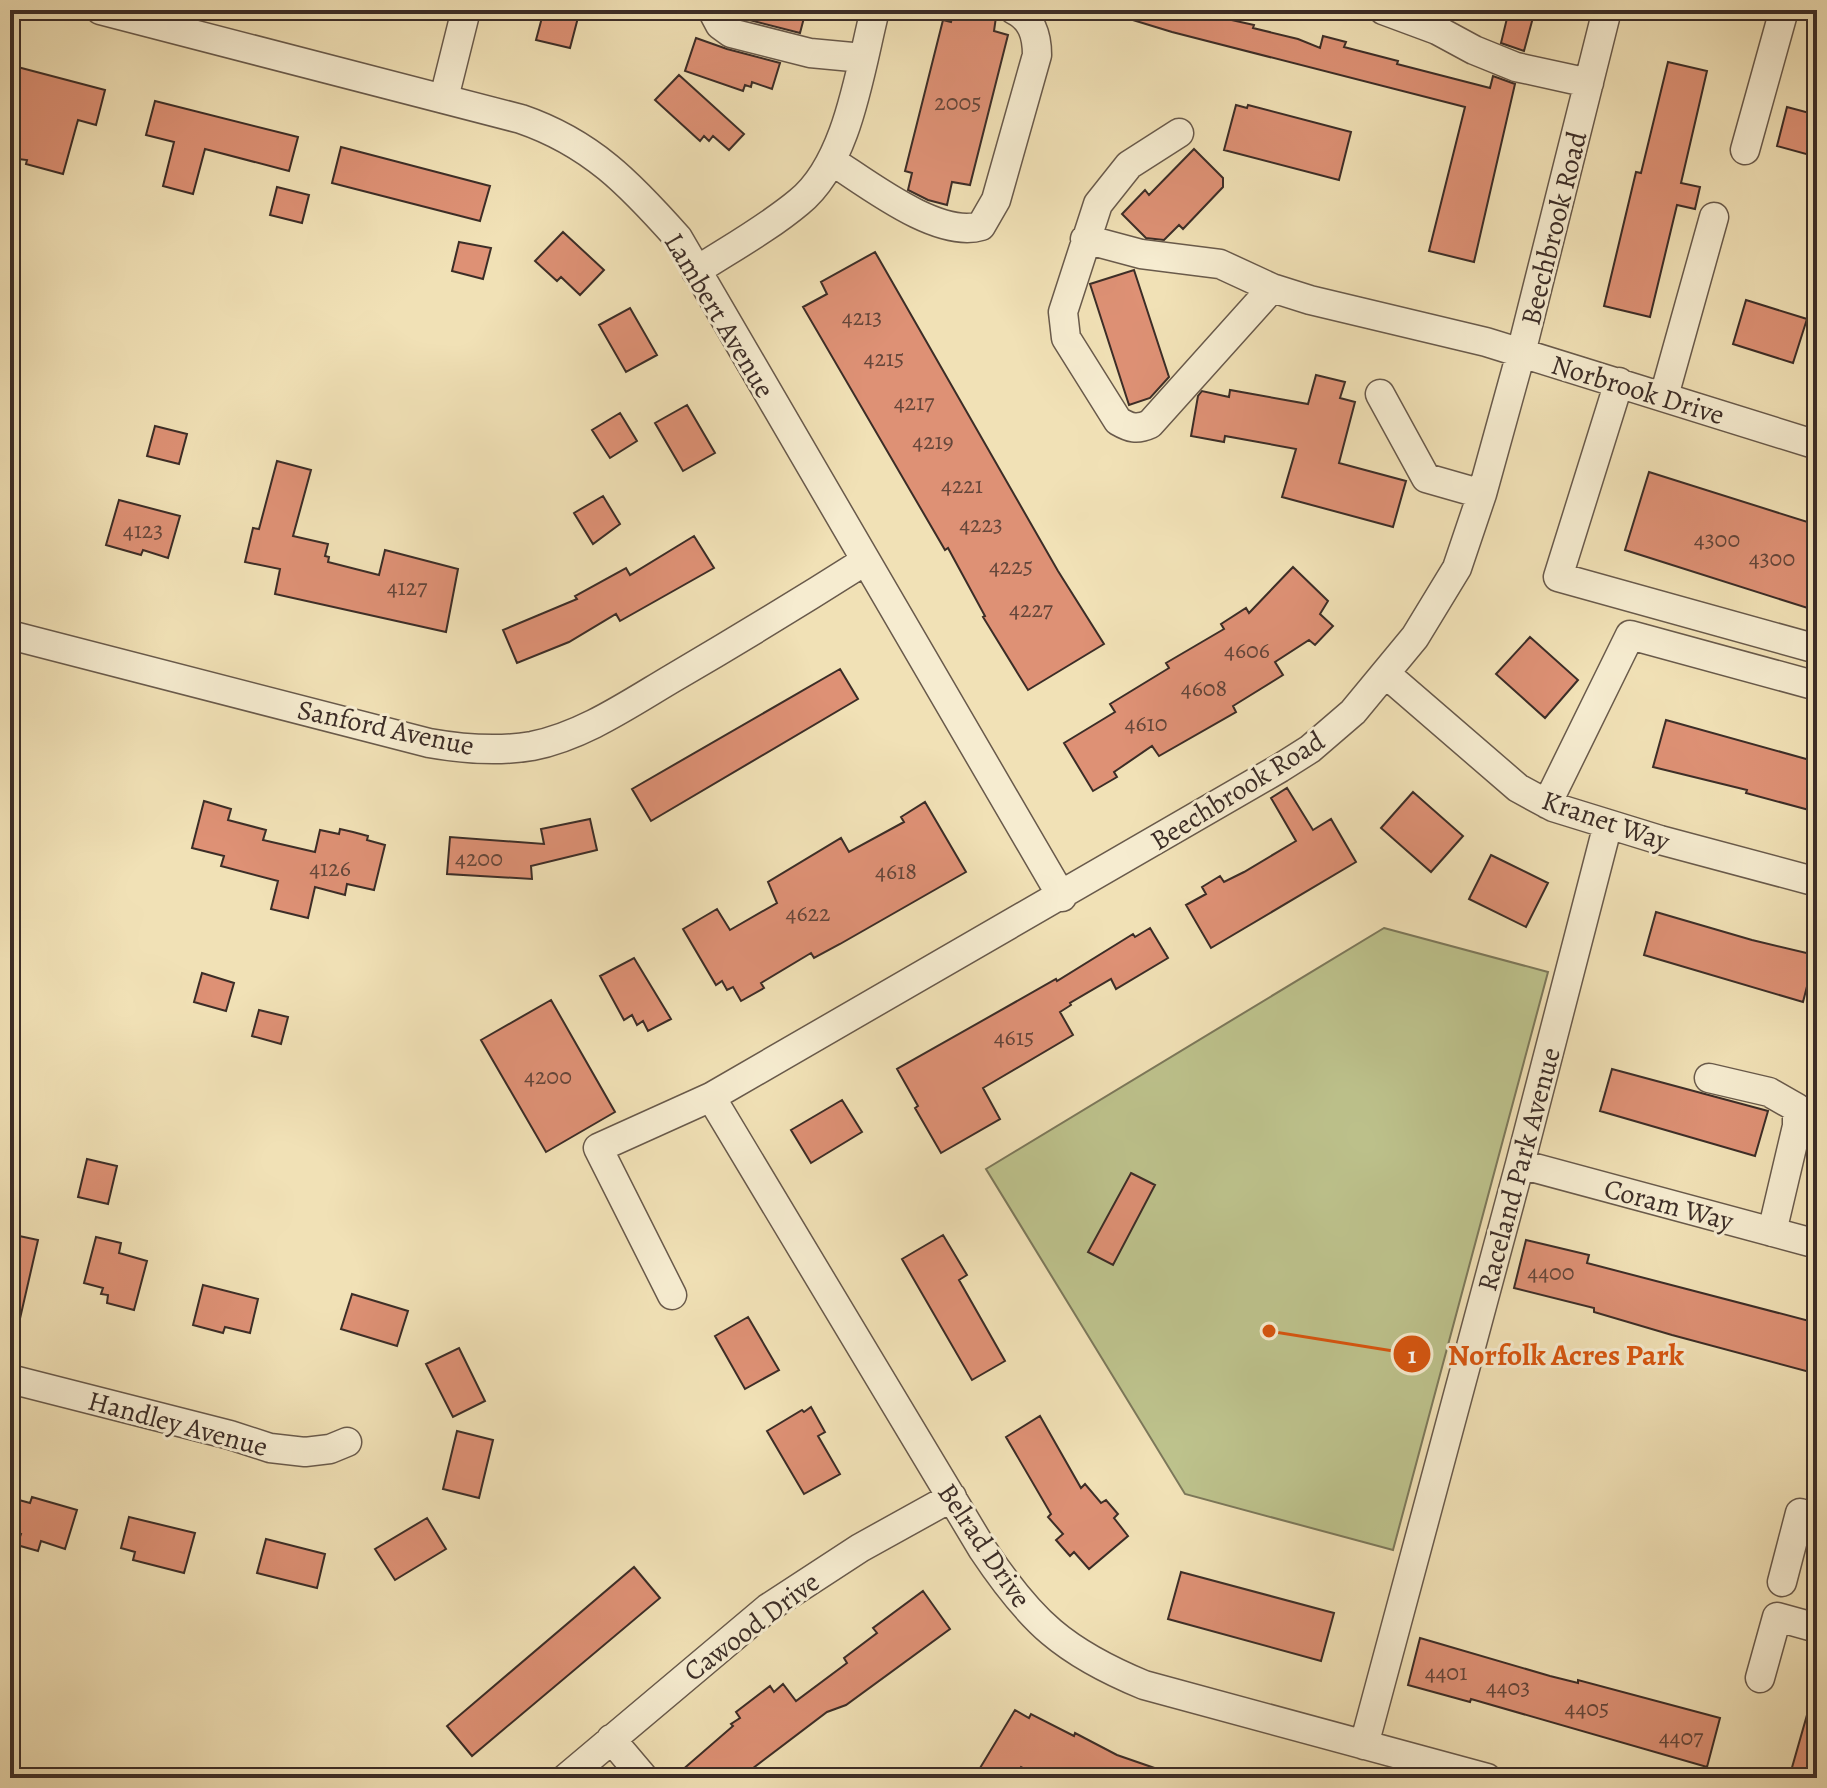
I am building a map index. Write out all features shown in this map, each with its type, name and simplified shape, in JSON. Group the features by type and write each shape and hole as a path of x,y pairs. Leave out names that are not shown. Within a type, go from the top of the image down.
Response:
{"street":[{"name":"Lambert Avenue","path":"100,10 545,127 600,159 638,192 678,238 1062,897"},
{"path":"444,98 466,10"},
{"path":"712,10 720,25 731,33 810,53 863,58"},
{"path":"696,271 801,201 832,161 843,133 875,10"},
{"path":"832,161 908,208 952,228 969,230 981,226 996,200 1037,55 1037,41 1028,19 1014,10"},
{"path":"1383,10 1437,30 1474,50 1516,67 1589,83"},
{"name":"Beechbrook Road","path":"672,1295 598,1148 711,1097 1062,897 1310,749 1353,712 1415,637 1457,568 1482,494 1521,353 1607,10"},
{"path":"1745,150 1784,10"},
{"path":"1179,133 1129,165 1098,204 1063,312 1066,338 1118,421 1128,427 1141,428 1150,424 1272,288"},
{"path":"1664,396 1714,217"},
{"name":"Norbrook Drive","path":"1085,239 1141,254 1220,264 1272,288 1310,300 1365,311 1521,353 1817,445"},
{"path":"1619,382 1558,577 1817,649"},
{"path":"1380,394 1426,478 1482,494"},
{"name":"Sanford Avenue","path":"10,635 429,743 458,748 510,749 559,738 601,720 772,620 865,561"},
{"path":"1547,804 1630,635 1817,686"},
{"name":"Kranet Way","path":"1386,674 1518,788 1547,804 1660,840 1817,882"},
{"name":"Raceland Park Avenue","path":"1364,1745 1608,824"},
{"path":"1709,1078 1769,1092 1797,1108 1788,1175 1772,1232"},
{"name":"Belrad Drive","path":"711,1097 990,1561 1026,1609 1052,1633 1088,1659 1144,1685 1487,1778"},
{"name":"Coram Way","path":"1520,1164 1817,1244"},
{"name":"Handley Avenue","path":"10,1379 270,1448 305,1452 330,1449 347,1442"},
{"name":"Cawood Drive","path":"566,1778 768,1608 833,1564 952,1497"},
{"path":"1782,1582 1800,1513 1817,1518"},
{"path":"1760,1678 1777,1617 1817,1628"},
{"path":"611,1739 644,1778"}],"green space":[{"path":"1384,928 1548,972 1393,1550 1185,1494 986,1169"}],"building":[{"path":"544,10 580,10 570,48 536,40"},
{"path":"732,10 806,10 800,33 738,17"},
{"path":"954,10 997,10 994,31 1008,35 970,185 952,182 947,205 908,190 912,173 905,171 943,20 951,22"},
{"path":"1124,10 1201,10 1200,13 1254,25 1253,28 1320,48 1323,36 1346,42 1344,47 1398,61 1397,64 1490,88 1493,76 1515,84 1474,262 1429,251 1465,107 1172,32 1123,17"},
{"path":"1509,10 1535,10 1524,51 1501,43"},
{"path":"696,38 780,63 772,89 752,82 751,87 745,85 743,91 685,71"},
{"path":"1668,62 1707,71 1681,183 1700,187 1695,209 1677,205 1650,317 1604,306 1636,172 1641,173"},
{"path":"10,65 105,90 96,125 78,120 63,174 26,164 27,160 10,158"},
{"path":"679,75 744,134 729,150 713,136 709,141 704,136 700,141 655,100"},
{"path":"155,101 298,137 289,171 205,149 193,194 163,186 174,142 146,135"},
{"path":"1236,105 1247,108 1248,105 1351,132 1339,180 1224,150"},
{"path":"1787,107 1817,115 1817,157 1777,146"},
{"path":"341,147 490,186 480,221 332,183"},
{"path":"1194,149 1223,178 1223,187 1183,229 1179,225 1164,240 1146,238 1122,214 1145,190 1149,195"},
{"path":"277,187 309,195 302,223 270,215"},
{"path":"563,232 604,270 580,295 561,277 557,281 535,261"},
{"path":"459,242 491,248 483,279 452,271"},
{"path":"875,252 1058,571 1104,644 1028,690 983,617 948,548 945,550 803,307 827,294 821,282"},
{"path":"1134,270 1169,377 1150,398 1129,405 1090,284"},
{"path":"1746,300 1807,319 1793,363 1733,344"},
{"path":"630,308 657,355 626,372 599,325"},
{"path":"1316,375 1345,382 1340,398 1355,402 1339,463 1406,481 1393,527 1282,497 1296,449 1225,436 1224,442 1191,436 1198,396 1202,391 1229,397 1230,390 1308,404"},
{"path":"687,405 715,453 683,471 655,423"},
{"path":"620,413 637,441 610,458 592,430"},
{"path":"155,426 187,434 179,464 147,456"},
{"path":"277,461 311,470 293,536 328,544 325,556 329,557 328,562 379,575 385,550 458,569 446,632 275,594 280,569 245,562 253,528 259,529"},
{"path":"1649,472 1817,525 1817,611 1625,550"},
{"path":"603,496 620,524 593,544 574,513"},
{"path":"119,500 180,516 168,558 143,550 141,555 106,545"},
{"path":"694,536 714,568 620,621 616,614 569,642 517,663 503,630 577,599 575,596 626,568 630,575"},
{"path":"1293,567 1328,601 1320,614 1333,626 1315,645 1309,640 1275,662 1283,675 1233,706 1236,712 1159,756 1152,746 1114,772 1117,777 1093,791 1064,743 1115,712 1110,704 1169,668 1166,663 1224,629 1221,624 1246,608 1249,613"},
{"path":"1530,637 1578,680 1545,718 1496,674"},
{"path":"840,669 858,699 651,821 632,789"},
{"path":"1666,720 1817,762 1817,778 1809,810 1746,793 1747,790 1653,767"},
{"path":"1287,788 1313,830 1331,819 1356,862 1211,948 1186,905 1206,894 1202,887 1220,876 1224,882 1296,841 1271,798"},
{"path":"1413,792 1463,836 1431,872 1381,828"},
{"path":"204,801 231,809 228,820 266,830 263,840 315,852 320,830 339,834 340,829 368,836 367,840 385,845 374,890 347,884 345,895 315,887 308,918 271,909 278,881 221,866 224,856 192,848"},
{"path":"925,802 966,872 814,958 811,953 761,983 764,988 741,1001 733,987 727,990 722,981 716,985 683,929 717,909 730,930 777,903 768,882 841,838 849,852 904,822 901,817"},
{"path":"590,819 597,850 531,866 532,879 447,874 450,837 544,844 541,829"},
{"path":"1491,855 1548,883 1526,927 1469,899"},
{"path":"1656,912 1815,955 1803,1002 1644,955"},
{"path":"1150,928 1168,958 1116,989 1111,979 1070,1003 1060,1012 1073,1035 983,1088 1000,1119 941,1153 897,1069 1057,981 1133,934 1135,937"},
{"path":"634,958 671,1019 648,1031 643,1021 637,1025 632,1015 624,1020 600,976"},
{"path":"202,973 234,983 226,1011 194,1002"},
{"path":"551,1000 615,1112 546,1152 481,1040"},
{"path":"259,1010 288,1017 281,1044 252,1036"},
{"path":"1612,1069 1768,1111 1755,1156 1600,1111"},
{"path":"842,1100 862,1132 811,1163 791,1130"},
{"path":"87,1159 117,1166 108,1204 78,1197"},
{"path":"1131,1173 1155,1185 1113,1265 1088,1252"},
{"path":"10,1234 38,1240 19,1323 10,1322"},
{"path":"943,1235 967,1275 959,1280 1005,1361 972,1380 902,1259"},
{"path":"96,1237 121,1243 119,1253 147,1261 134,1310 107,1303 108,1295 101,1294 103,1288 84,1283"},
{"path":"1526,1240 1589,1255 1587,1263 1817,1323 1817,1374 1594,1312 1594,1308 1514,1288"},
{"path":"203,1285 258,1299 250,1333 225,1327 223,1333 193,1325"},
{"path":"352,1294 408,1311 397,1346 341,1329"},
{"path":"748,1317 779,1370 745,1389 715,1336"},
{"path":"459,1348 485,1401 453,1417 426,1364"},
{"path":"811,1407 825,1432 818,1436 840,1474 804,1494 767,1431"},
{"path":"1040,1416 1081,1488 1085,1484 1101,1503 1106,1500 1118,1514 1114,1518 1128,1536 1089,1569 1074,1552 1070,1556 1056,1540 1063,1534 1048,1517 1051,1514 1006,1437"},
{"path":"457,1431 493,1440 479,1498 443,1489"},
{"path":"32,1497 77,1510 65,1549 41,1541 38,1551 17,1545 21,1534 10,1531 19,1500 30,1503"},
{"path":"129,1517 195,1533 184,1573 133,1560 135,1552 121,1548"},
{"path":"427,1518 446,1549 395,1580 375,1549"},
{"path":"266,1539 325,1554 317,1588 257,1573"},
{"path":"634,1567 660,1598 472,1756 447,1726"},
{"path":"1181,1572 1334,1613 1321,1661 1168,1619"},
{"path":"923,1591 950,1629 846,1705 827,1712 740,1778 673,1778 733,1726 731,1724 740,1718 736,1712 770,1686 774,1692 783,1684 796,1701 847,1663 844,1658 877,1633 873,1628"},
{"path":"1420,1638 1550,1676 1578,1683 1578,1680 1720,1718 1707,1767 1471,1699 1470,1702 1408,1685"},
{"path":"1811,1701 1817,1702 1817,1778 1789,1778"},
{"path":"1015,1710 1029,1718 1031,1714 1074,1736 1075,1733 1117,1755 1172,1774 1172,1778 1042,1778 1021,1767 1014,1778 974,1778"}],"place":[{"name":"Norfolk Acres Park","path":"1269,1331"}]}
